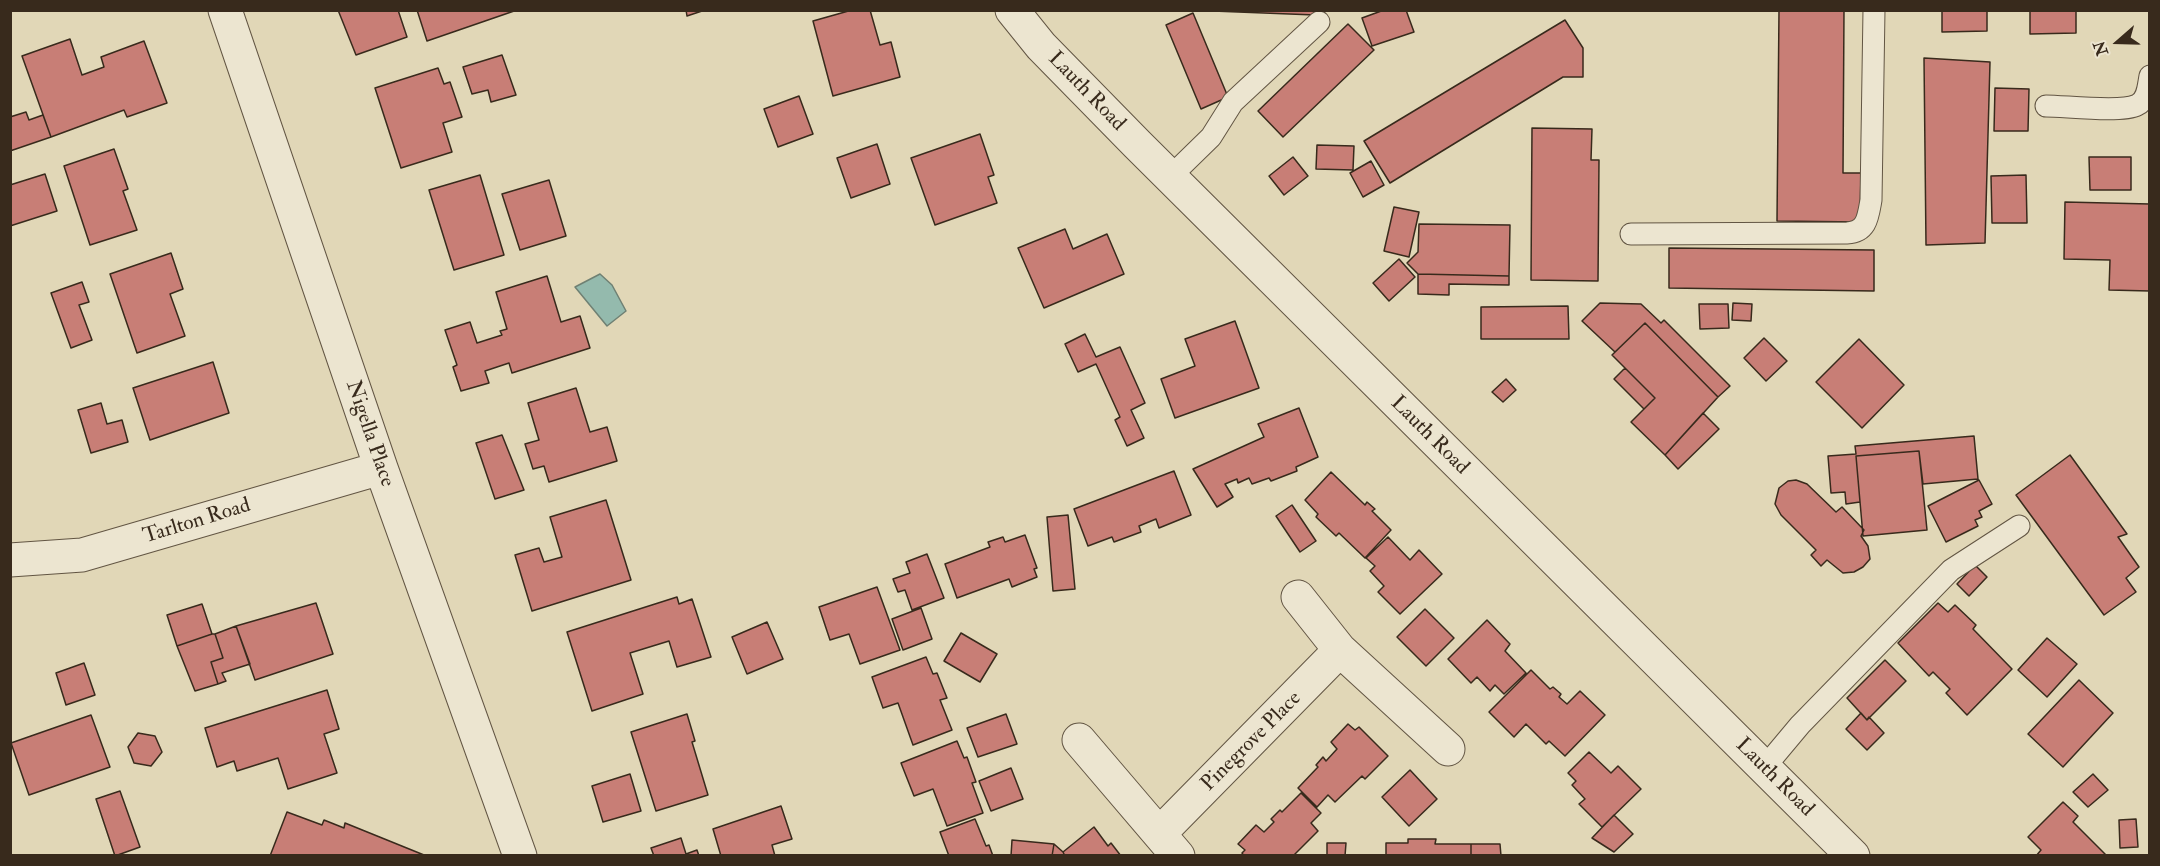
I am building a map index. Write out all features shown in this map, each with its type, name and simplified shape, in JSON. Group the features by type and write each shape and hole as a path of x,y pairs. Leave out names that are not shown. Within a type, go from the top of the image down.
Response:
{"street":[{"name":"Nigella Place","path":"225,10 381,468 520,855"},
{"name":"Lauth Road","path":"1012,10 1041,46 1170,177 1852,855"},
{"name":"Tarlton Road","path":"10,560 82,555 381,468"},
{"path":"1298,597 1340,650 1448,749"},
{"name":"Pinegrove Place","path":"1079,740 1170,844 1340,650"}],"lane":[{"path":"1631,234 1847,233 1861,229 1867,220 1870,200 1874,10"},
{"path":"1170,177 1211,137 1233,102 1319,22"},
{"path":"2046,106 2118,108 2138,105 2146,97 2150,76"},
{"path":"1764,768 1800,725 1951,570 2019,526"}],"water":[{"path":"600,274 612,285 626,311 607,326 575,287"}],"building":[{"path":"338,10 398,10 407,37 356,55"},
{"path":"417,10 517,10 427,41"},
{"path":"686,10 705,10 687,16"},
{"path":"852,10 870,10 880,45 891,42 900,77 833,96 813,21"},
{"path":"1187,10 1315,10 1315,15"},
{"path":"1384,10 1406,10 1414,32 1372,46 1362,18"},
{"path":"1779,10 1844,10 1843,173 1861,173 1860,222 1777,221"},
{"path":"1942,10 1987,10 1987,31 1942,32"},
{"path":"2030,10 2076,10 2076,33 2030,34"},
{"path":"1193,13 1228,97 1201,109 1166,25"},
{"path":"1565,20 1583,48 1583,77 1563,77 1390,183 1364,141"},
{"path":"1348,24 1374,50 1283,137 1258,111"},
{"path":"70,39 82,75 104,67 101,57 144,41 167,103 127,117 124,110 51,137 22,56"},
{"path":"502,55 516,95 491,102 488,90 472,94 463,67"},
{"path":"1924,58 1990,62 1985,243 1926,245"},
{"path":"438,68 444,84 450,82 462,117 443,123 452,152 401,168 375,88"},
{"path":"1995,88 2029,89 2028,131 1994,131"},
{"path":"799,96 813,134 778,147 764,109"},
{"path":"26,112 29,120 43,115 51,137 10,151 10,117"},
{"path":"1532,128 1592,129 1591,160 1599,160 1598,281 1531,280"},
{"path":"980,134 994,175 988,177 997,203 935,225 911,158"},
{"path":"877,144 890,184 851,198 837,158"},
{"path":"1317,145 1354,146 1353,170 1316,169"},
{"path":"114,149 128,189 123,191 137,230 90,245 64,166"},
{"path":"1293,157 1308,176 1284,195 1269,176"},
{"path":"2089,157 2131,157 2131,190 2090,190"},
{"path":"1371,161 1384,185 1363,197 1350,173"},
{"path":"45,174 57,211 10,226 10,185"},
{"path":"480,175 504,255 454,270 429,190"},
{"path":"2026,175 2027,223 1992,223 1991,176"},
{"path":"549,180 566,236 520,250 502,194"},
{"path":"2065,202 2150,204 2150,291 2109,290 2110,260 2064,259"},
{"path":"1394,207 1419,212 1409,257 1384,251"},
{"path":"1419,224 1510,225 1509,276 1418,274 1407,263 1418,252"},
{"path":"1065,229 1073,249 1107,234 1124,274 1044,308 1018,248"},
{"path":"1669,248 1874,250 1874,291 1669,288"},
{"path":"171,253 183,289 170,294 185,336 137,353 110,274"},
{"path":"1399,259 1415,277 1389,301 1373,283"},
{"path":"1418,274 1509,276 1509,285 1449,284 1449,295 1418,294"},
{"path":"547,276 561,322 580,316 590,348 512,373 509,363 485,371 489,383 461,391 453,367 457,365 445,330 470,322 477,343 502,335 500,331 507,329 496,292"},
{"path":"82,282 89,302 79,305 92,340 71,348 51,293"},
{"path":"1600,303 1641,304 1661,323 1664,320 1730,386 1718,397 1645,323 1615,352 1582,321"},
{"path":"1733,303 1752,304 1751,321 1732,320"},
{"path":"1699,304 1728,304 1729,328 1700,329"},
{"path":"1568,306 1569,339 1481,339 1481,307"},
{"path":"1235,321 1259,388 1175,418 1161,379 1195,366 1185,339"},
{"path":"1645,323 1718,397 1665,455 1631,422 1655,398 1612,355"},
{"path":"1085,334 1096,357 1120,347 1145,403 1131,410 1144,438 1127,446 1115,420 1120,417 1096,364 1078,372 1065,344"},
{"path":"1764,338 1787,361 1766,381 1744,358"},
{"path":"1859,339 1904,385 1862,428 1816,382"},
{"path":"213,362 229,413 150,440 133,388"},
{"path":"1625,368 1655,398 1644,409 1614,379"},
{"path":"1506,379 1516,390 1503,402 1492,392"},
{"path":"576,388 590,432 607,427 617,461 549,482 544,466 533,469 525,444 539,440 528,403"},
{"path":"101,403 107,424 122,420 128,442 91,453 78,410"},
{"path":"1299,408 1318,457 1296,467 1297,471 1271,481 1269,478 1252,484 1249,478 1238,483 1237,479 1225,484 1233,497 1217,507 1193,469 1264,437 1258,424"},
{"path":"1703,413 1719,429 1678,469 1665,455"},
{"path":"502,435 524,490 495,499 476,443"},
{"path":"1974,436 1978,479 1923,484 1919,451 1856,456 1860,502 1846,504 1845,492 1831,493 1828,456 1856,454 1855,446"},
{"path":"1919,451 1927,530 1863,536 1856,456"},
{"path":"2070,455 2127,534 2118,537 2139,567 2126,578 2136,592 2104,615 2016,495"},
{"path":"1174,471 1191,515 1159,528 1156,519 1139,526 1141,532 1114,542 1112,537 1088,546 1074,509"},
{"path":"1331,472 1365,505 1367,502 1375,509 1372,511 1391,530 1365,558 1339,533 1336,536 1316,517 1318,514 1305,500"},
{"path":"1796,480 1807,484 1836,512 1842,507 1864,530 1861,536 1868,546 1870,559 1863,567 1854,572 1843,573 1827,560 1821,566 1811,555 1816,550 1781,515 1775,504 1779,488 1788,481"},
{"path":"1979,480 1992,504 1979,511 1982,517 1975,520 1978,526 1946,542 1928,506"},
{"path":"606,500 631,580 532,611 515,555 539,548 544,562 562,557 550,517"},
{"path":"1292,505 1316,541 1300,552 1276,516"},
{"path":"1068,515 1075,589 1053,591 1047,517"},
{"path":"1025,535 1037,568 1034,569 1037,577 1012,587 1009,579 957,598 945,564 990,547 988,542 1003,537 1005,542"},
{"path":"1388,537 1410,560 1419,550 1442,574 1400,614 1378,592 1384,586 1370,571 1375,566 1366,558"},
{"path":"927,554 944,598 912,610 905,590 898,592 893,579 910,573 906,562"},
{"path":"1975,565 1987,577 1969,596 1957,584"},
{"path":"877,587 900,650 860,664 849,634 830,640 819,607"},
{"path":"677,597 679,604 692,599 711,657 677,667 669,641 630,653 643,694 592,711 567,632"},
{"path":"316,603 333,654 255,680 236,626"},
{"path":"1938,603 1948,612 1955,605 1976,625 1973,629 2012,669 1967,715 1946,693 1950,689 1933,672 1929,676 1898,643"},
{"path":"202,604 212,634 177,646 167,615"},
{"path":"921,608 932,639 903,650 892,619"},
{"path":"1425,609 1454,638 1426,666 1397,637"},
{"path":"1487,620 1510,644 1505,651 1526,673 1504,694 1495,685 1490,691 1477,677 1471,683 1448,659"},
{"path":"767,622 783,659 747,674 732,637"},
{"path":"236,626 250,664 222,673 226,681 218,684 211,662 223,658 215,634"},
{"path":"961,633 997,654 980,682 944,661"},
{"path":"215,634 223,658 211,662 218,684 195,691 177,646"},
{"path":"2047,638 2077,664 2047,697 2018,670"},
{"path":"926,657 933,674 937,673 947,698 940,700 952,730 913,745 898,703 883,708 872,677"},
{"path":"1885,660 1906,681 1867,720 1847,698"},
{"path":"84,663 95,695 66,705 56,673"},
{"path":"1531,670 1550,689 1553,687 1561,694 1559,697 1567,704 1580,691 1605,715 1565,756 1549,741 1546,744 1526,724 1514,737 1489,712"},
{"path":"2079,680 2113,713 2063,767 2028,734"},
{"path":"327,690 339,729 324,734 337,773 288,789 278,758 237,771 234,761 217,767 205,728"},
{"path":"1861,713 1867,720 1869,717 1884,733 1867,750 1846,729"},
{"path":"687,714 695,741 692,742 708,795 656,811 631,732"},
{"path":"1006,714 1017,744 978,757 967,728"},
{"path":"91,715 110,767 29,795 11,743"},
{"path":"1348,724 1355,730 1359,727 1388,756 1365,779 1362,776 1335,802 1328,795 1317,807 1298,788 1318,767 1316,765 1323,757 1326,761 1337,749 1331,742"},
{"path":"138,733 155,736 162,752 151,766 134,763 128,747"},
{"path":"957,741 964,758 967,757 976,782 972,783 983,813 947,826 933,789 914,796 901,763"},
{"path":"1589,752 1611,773 1618,766 1641,789 1602,827 1579,804 1585,799 1572,785 1576,781 1568,773"},
{"path":"1011,768 1023,799 991,811 979,781"},
{"path":"1410,770 1437,799 1409,826 1382,797"},
{"path":"630,774 641,811 603,822 592,786"},
{"path":"2093,774 2108,790 2088,807 2073,792"},
{"path":"120,791 140,847 115,856 96,799"},
{"path":"1301,793 1321,813 1311,823 1318,831 1293,856 1244,856 1242,853 1245,850 1238,844 1256,825 1264,832 1274,822 1271,819 1280,810 1282,812"},
{"path":"2063,802 2078,816 2073,822 2107,856 2036,856 2041,850 2028,837"},
{"path":"781,806 792,839 772,845 775,856 721,856 713,829"},
{"path":"287,812 322,825 324,820 344,828 345,823 424,855 270,856"},
{"path":"1614,815 1633,834 1614,852 1592,838"},
{"path":"975,819 986,846 989,845 993,856 949,856 940,832"},
{"path":"2136,819 2138,847 2120,848 2119,820"},
{"path":"1094,827 1108,846 1111,843 1121,856 1065,856 1063,852"},
{"path":"681,838 686,854 697,850 699,856 654,856 651,848"},
{"path":"1408,839 1436,839 1435,844 1471,844 1471,856 1386,856 1386,843 1408,843"},
{"path":"1012,840 1054,844 1052,856 1011,856"},
{"path":"1327,843 1346,843 1345,856 1327,856"},
{"path":"1054,844 1063,852 1065,856 1052,856"},
{"path":"1471,844 1500,844 1501,856 1471,856"}]}
